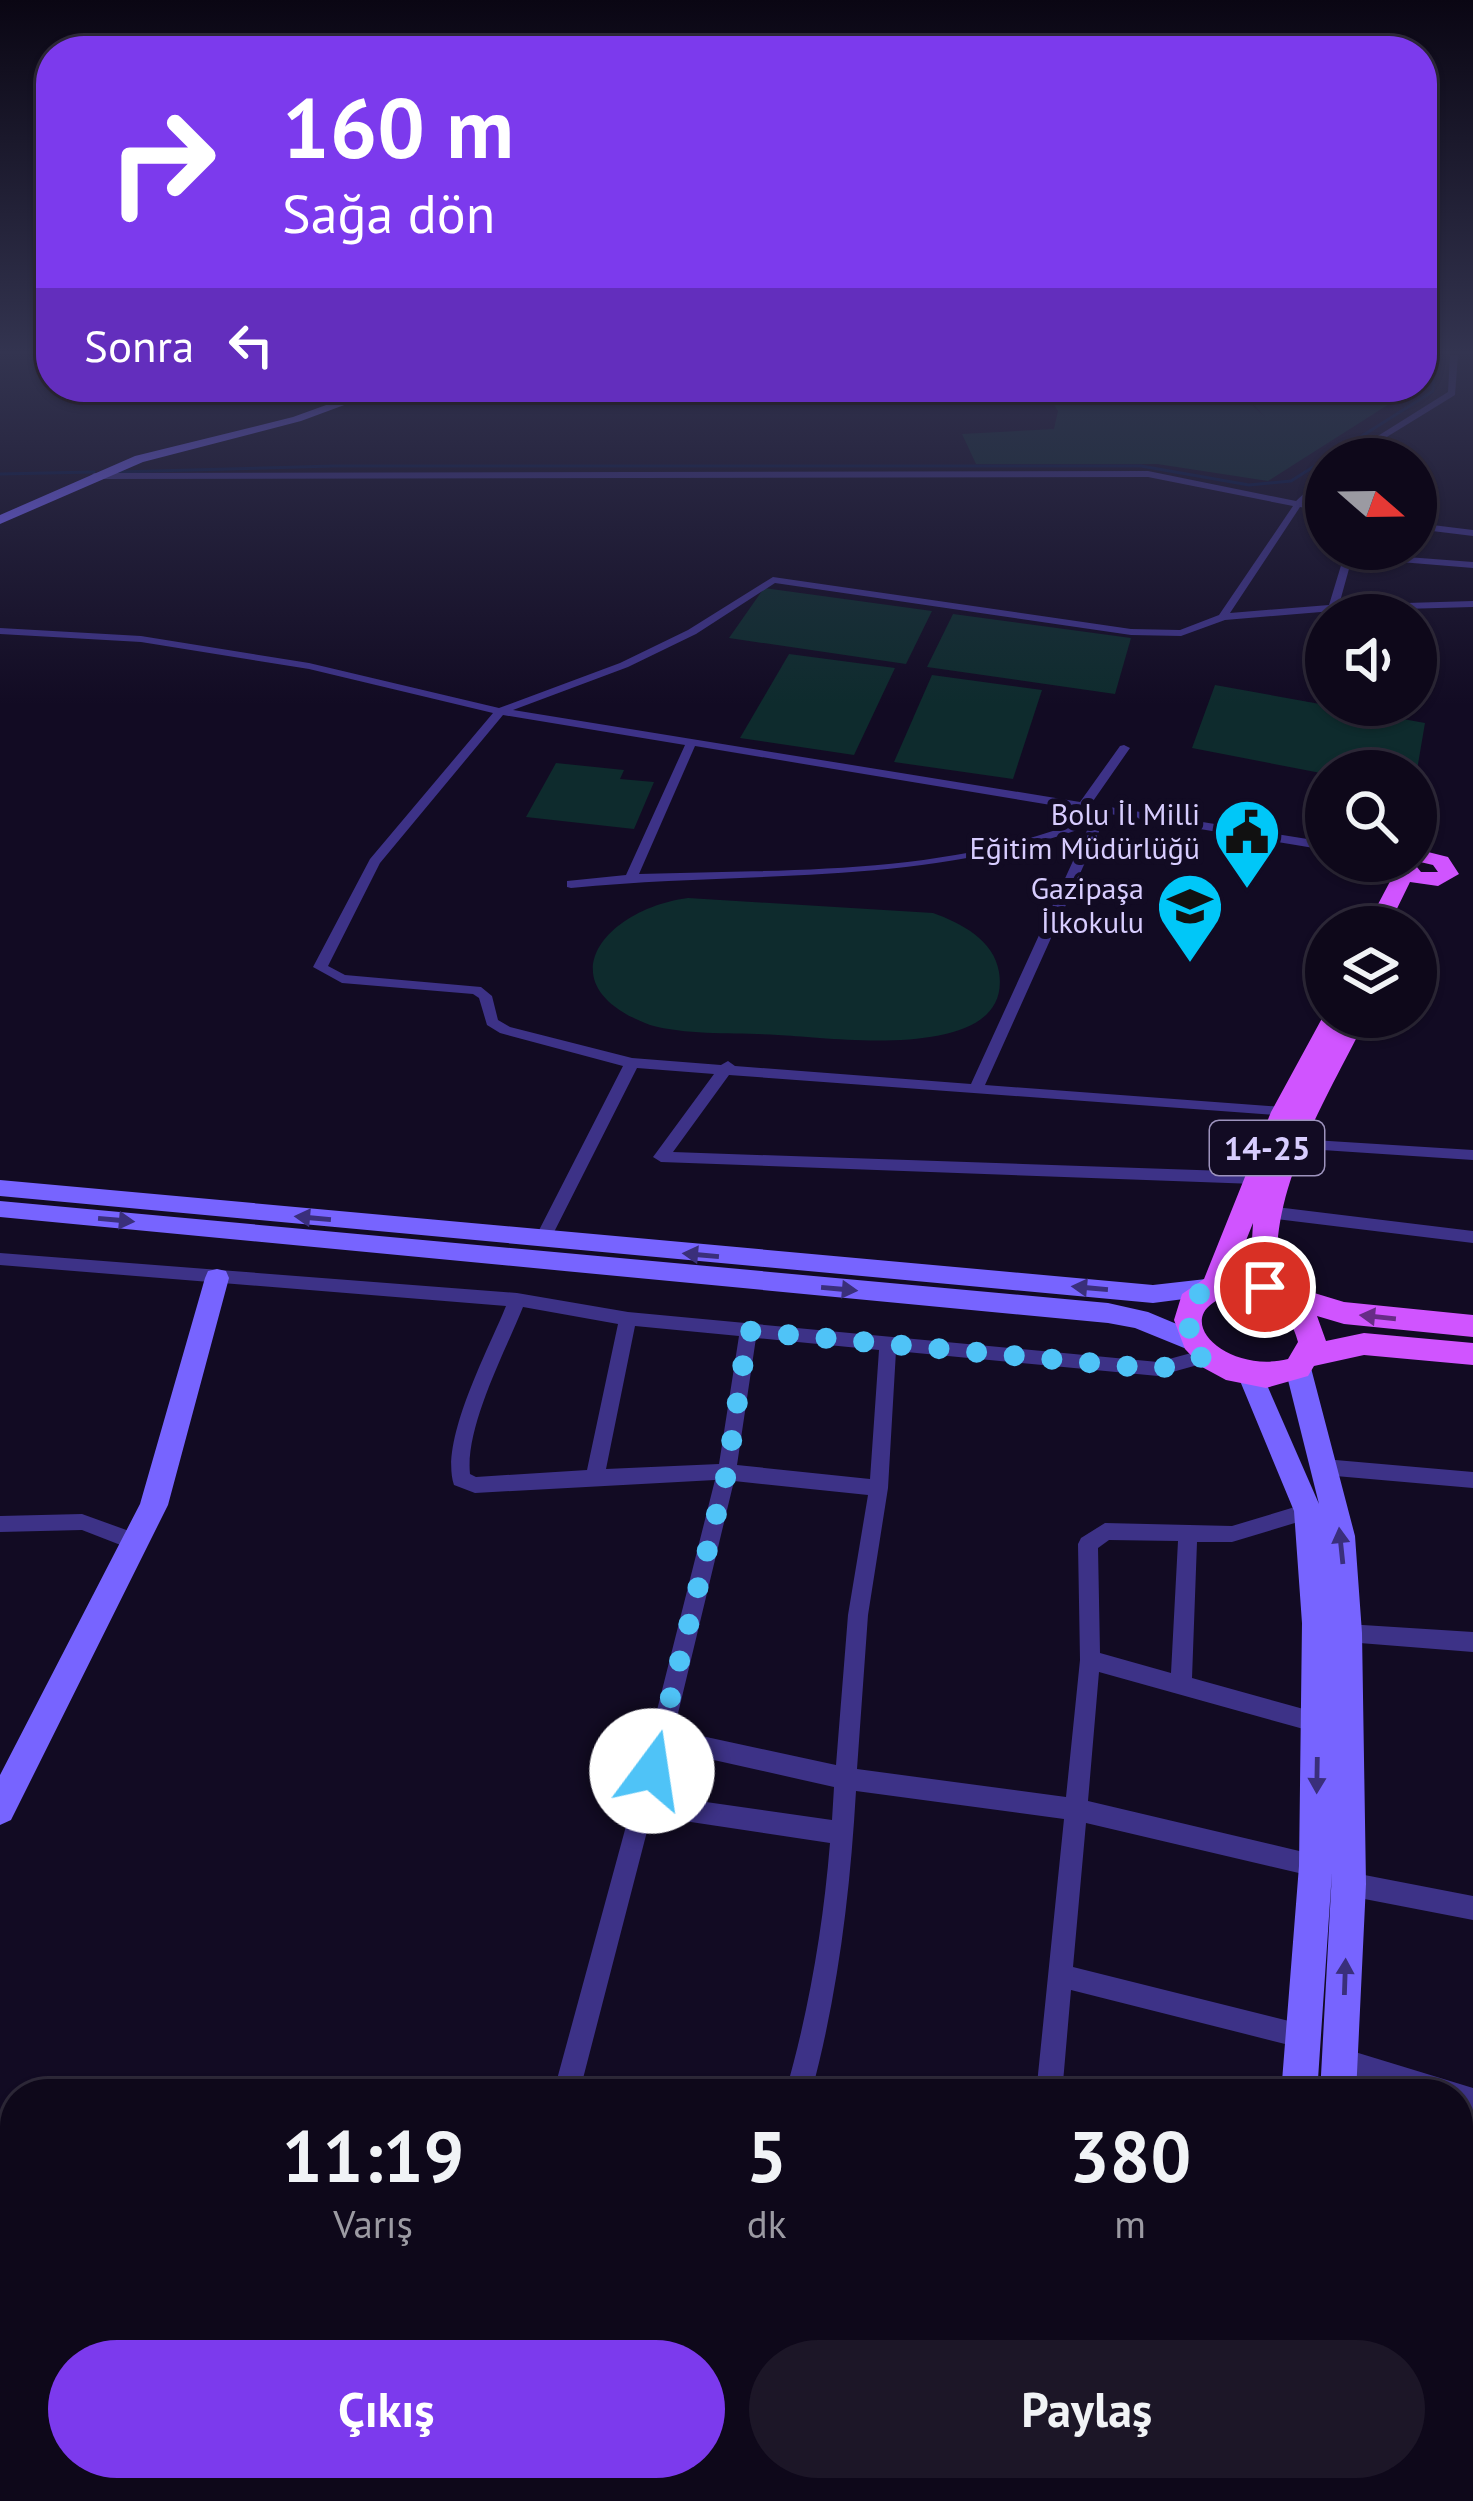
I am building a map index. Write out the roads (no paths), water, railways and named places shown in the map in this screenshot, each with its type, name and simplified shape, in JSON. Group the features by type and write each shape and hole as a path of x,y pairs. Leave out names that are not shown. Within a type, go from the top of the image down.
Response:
{"main road":[{"path":"0,520 104,472"},
{"path":"1414,906 1440,873 1473,864"},
{"path":"1437,872 1473,876"},
{"name":"14-25","path":"1211,1286 1283,1112 1320,1038"},
{"name":"14-25","path":"1275,1292 1258,1259 1268,1212 1345,1038"},
{"path":"0,1187 1153,1294 1244,1282 1330,1311 1473,1326"},
{"path":"0,1209 1108,1313 1139,1319 1251,1376 1283,1375 1303,1362 1364,1344 1473,1354"},
{"path":"0,1809 154,1505 217,1278"},
{"path":"1200,1349 1186,1312 1211,1286"},
{"path":"1275,1292 1310,1327 1303,1362 1341,1536 1347,1633 1348,1884 1340,2079"},
{"path":"1251,1376 1308,1511 1318,1622 1316,1866 1301,2079"}],"street":[{"path":"91,476 1148,474 1305,505"},
{"path":"1223,617 1305,497"},
{"path":"1437,529 1473,533"},
{"path":"1437,561 1473,565"},
{"path":"1283,1112 728,1066 632,1063 505,1030 492,1022 485,995 476,990 342,979 320,967 374,862 500,712 543,700 641,657 772,580 1131,632 1181,633 1223,617 1305,610"},
{"path":"1437,605 1473,604"},
{"path":"0,631 141,639 309,666 500,712 692,741 1101,816 1305,843"},
{"path":"631,878 692,741"},
{"path":"1081,809 1124,748"},
{"path":"571,884 948,863 1059,835 1101,816"},
{"path":"975,1090 1101,816"},
{"path":"542,1240 632,1063"},
{"path":"728,1066 661,1156 1255,1178"},
{"path":"1297,1144 1473,1155"},
{"path":"1268,1212 1473,1238"},
{"path":"0,1259 517,1300 628,1319 1158,1369 1200,1349"},
{"path":"517,1300 463,1443 461,1479 475,1485 727,1472 879,1488"},
{"path":"595,1477 628,1319"},
{"path":"570,2079 727,1472 748,1331"},
{"path":"804,2079 817,2037 842,1833 856,1630 879,1488 888,1342"},
{"path":"1324,1467 1473,1480"},
{"path":"1050,2079 1090,1660 1088,1544 1105,1531 1232,1534 1308,1511"},
{"path":"0,1525 82,1522 136,1542"},
{"path":"1180,1685 1188,1533"},
{"path":"1347,1633 1473,1642"},
{"path":"1090,1660 1318,1723"},
{"path":"661,1738 848,1779 1073,1809 1316,1866"},
{"path":"644,1804 842,1833"},
{"path":"1348,1884 1473,1908"},
{"path":"1063,1976 1306,2038"},
{"path":"1342,2060 1403,2079"}],"waterway":[{"path":"0,474 94,472"},
{"path":"117,472 127,472"},
{"path":"1173,472 1249,485 1291,481 1306,472"}],"place":[{"name":"Bolu İl Milli Eğitim Müdürlüğü","path":"1247,891"},
{"name":"Gazipaşa İlkokulu","path":"1190,965"}]}
